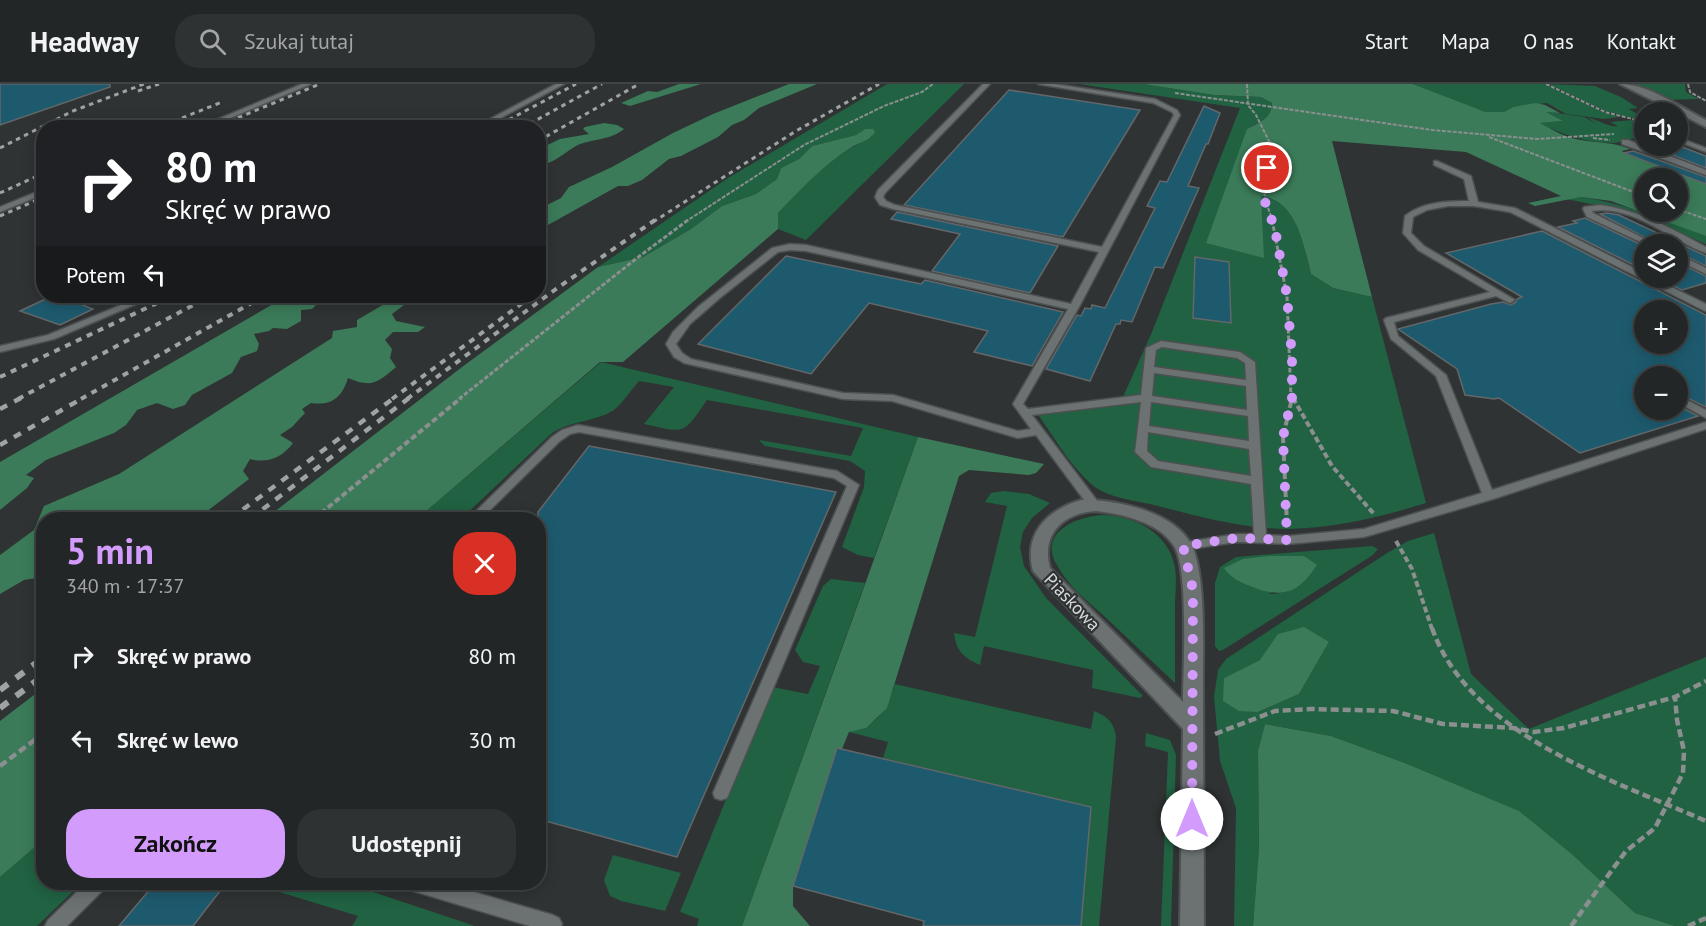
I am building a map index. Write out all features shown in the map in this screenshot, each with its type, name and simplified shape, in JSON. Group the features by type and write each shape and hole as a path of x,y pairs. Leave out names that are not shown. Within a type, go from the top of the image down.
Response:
{"street":[{"path":"1623,84 1666,102 1706,124"},
{"name":"Piaskowa","path":"1183,546 1166,528 1148,518 1123,509 1094,506 1069,509 1056,519 1043,534 1038,551 1042,572 1192,726"},
{"path":"1183,546 1193,590 1192,926"}],"lane":[{"path":"220,120 308,84"},
{"path":"491,120 561,84"},
{"path":"987,84 881,192 879,197 883,203 893,207 1104,250"},
{"path":"1041,84 1155,101 1175,111 1177,115 1074,307 1018,404 1094,506"},
{"path":"1624,142 1706,173"},
{"path":"1688,144 1706,150"},
{"path":"1437,163 1468,178 1474,204"},
{"path":"0,210 36,194"},
{"path":"1510,300 1421,248 1407,232 1409,216 1422,208 1446,203 1474,204 1512,210 1634,271"},
{"path":"1634,236 1590,215 1587,209 1595,207 1624,211 1672,234"},
{"path":"1688,241 1706,250"},
{"path":"1038,431 1018,435 893,399 843,396 688,361 678,355 671,344 677,332 699,312 775,250 790,247 806,248 1074,307"},
{"path":"1688,262 1706,271"},
{"path":"1667,288 1706,308"},
{"path":"1489,496 1441,375 1394,337 1389,320 1496,293"},
{"path":"0,349 51,337 133,303"},
{"path":"1257,481 1155,464 1141,452 1151,348 1161,344 1240,355 1250,362 1257,481 1260,539"},
{"path":"1149,369 1251,384"},
{"path":"1024,413 1146,398 1253,414"},
{"path":"1688,405 1706,416"},
{"path":"1183,546 1237,538 1287,540 1364,533 1489,496 1706,425"},
{"path":"481,512 556,439 578,428 837,475 852,485 721,793"},
{"path":"1143,428 1255,446"},
{"path":"54,926 91,890"},
{"path":"437,890 553,924"}],"path":[{"path":"322,512 524,346 678,227 796,151 886,105 916,97 933,84"},
{"path":"1247,84 1248,105 1256,115 1271,145 1272,155 1264,184 1264,199 1275,229 1287,296 1292,398 1283,437 1287,540"},
{"path":"1546,84 1605,112 1634,119"},
{"path":"1688,84 1690,92 1706,101"},
{"path":"1173,93 1409,128 1483,135 1537,139 1614,134"},
{"path":"1483,135 1634,192"},
{"path":"1587,137 1624,142"},
{"path":"1688,212 1706,219"},
{"path":"1292,398 1332,466 1409,557 1426,617 1448,661 1480,700 1513,728 1584,768 1706,821"},
{"path":"1192,726 1212,736 1275,711 1311,709 1393,711 1443,724 1513,728 1534,732 1564,728 1675,697 1706,681"},
{"path":"1571,926 1626,851 1655,828 1683,773 1684,751 1677,720 1675,697"},
{"path":"0,766 36,739"},
{"path":"1688,926 1706,918"}],"green space":[{"path":"679,84 701,84 630,106 621,103 648,91 657,92"},
{"path":"789,84 817,84 759,108 718,137 681,156 669,159 642,180 628,186 618,186 546,226 546,206 561,198 569,187 713,114"},
{"path":"887,84 964,84 806,240 778,229 778,213 832,161 872,137 865,129 856,135 812,146 799,159 781,168 777,179 756,194 722,206 691,229 643,257 598,267 728,178"},
{"path":"1079,84 1143,84 1214,95 1261,97 1272,103 1270,113 1247,129 1261,195 1273,199 1291,215 1301,238 1311,274 1333,288 1372,297 1426,503 1341,524 1288,529 1254,527 1120,498 1096,488 1075,467 1035,410 1123,397 1152,332 1240,108"},
{"path":"1143,84 1413,84 1485,112 1504,112 1513,107 1536,103 1560,113 1546,112 1563,121 1540,123 1555,131 1575,139 1630,149 1622,151 1664,168 1634,168 1634,209 1611,201 1581,197 1535,206 1528,203 1561,196 1466,152 1332,141 1372,297 1333,288 1311,274 1296,226 1283,206 1273,199 1261,196 1264,258 1206,243 1247,129 1270,113 1272,103 1261,97 1214,95"},
{"path":"1413,84 1545,84 1603,112 1620,117 1604,119 1566,114 1547,103 1513,107 1504,112 1485,113"},
{"path":"1548,84 1595,86 1634,105 1634,108 1629,109 1634,112 1634,118 1605,111"},
{"path":"1628,84 1685,84 1686,92 1699,99 1664,100"},
{"path":"1544,111 1584,117 1597,124 1588,118 1615,126 1618,126 1610,122 1634,120 1634,138 1616,143 1592,141 1574,137 1539,123 1562,121"},
{"path":"604,123 617,125 624,129 613,136 582,143 546,163 546,146 560,139 589,134 583,129"},
{"path":"865,129 873,129 875,132 865,141 841,154 804,186 778,213 778,229 623,362 600,362 425,512 274,512 462,367 598,267 643,257 691,229 722,206 756,194 777,179 781,168 799,159 812,146 856,135"},
{"path":"1688,177 1706,184 1706,236 1668,222 1688,222"},
{"path":"1581,197 1613,203 1634,210 1634,215 1625,211 1566,199"},
{"path":"1652,222 1670,222 1706,236 1706,244 1688,237 1688,234 1681,234"},
{"path":"275,303 317,304 312,309 301,310 301,321 287,329 273,328 254,334 259,344 257,351 241,357 232,373 192,395 185,405 173,409 157,403 137,410 126,425 114,433 46,460 26,475 34,478 27,488 0,510 0,462"},
{"path":"386,303 407,303 392,314 396,321 425,327 418,332 393,332 385,340 392,349 390,358 396,367 374,382 363,383 348,378 346,385 335,399 318,404 311,403 302,409 305,413 292,427 280,435 293,443 289,448 279,456 268,460 250,459 243,471 249,479 206,512 42,512 44,506 119,474 332,338 333,331 357,327 357,320"},
{"path":"601,362 918,437 874,558 858,555 842,547 864,487 865,471 850,461 765,446 759,440 851,456 863,428 707,400 693,420 682,429 658,427 644,424 674,387 639,381 614,410 552,433 468,512 425,512"},
{"path":"918,437 1044,464 1036,473 1029,475 969,470 959,476 887,708 866,728 849,732 842,749 837,748 793,886 793,906 810,926 742,926"},
{"path":"1004,491 1029,494 1050,503 1032,518 1023,532 1020,547 1024,566 1046,598 1143,696 1140,698 1092,688 1093,670 984,646 980,665 965,657 959,649 954,633 975,637 1007,506 985,502 991,493"},
{"path":"1102,515 1126,519 1148,528 1158,535 1171,555 1176,577 1175,683 1078,592 1057,565 1052,553 1052,544 1056,535 1071,523"},
{"path":"36,525 36,578 24,580 0,594 0,555 34,530"},
{"path":"1434,533 1471,674 1529,729 1706,657 1706,926 1675,926 1635,913 1573,855 1518,811 1405,763 1331,736 1265,724 1258,751 1259,848 1253,926 1234,926 1236,808 1220,761 1214,697 1218,670 1226,659 1408,541","holes":["1329,642 1299,694 1258,712 1224,678 1260,660"]},
{"path":"1372,546 1378,549 1373,555 1219,651 1215,646 1215,583 1220,567 1236,557","holes":["1317,564 1308,577 1291,590 1269,594"]},
{"path":"1304,556 1317,565 1296,588 1280,593 1261,590 1238,581 1224,568 1243,559"},
{"path":"831,579 865,583 742,926 697,926 699,919 680,912 772,687 808,694 820,666 803,662 795,650 823,586"},
{"path":"1304,627 1329,642 1299,694 1258,712 1239,711 1223,701 1224,678 1260,660 1278,634"},
{"path":"895,684 1091,729 1094,711 1109,720 1114,727 1116,737 1099,926 1081,926 1091,807 883,758 888,742 849,732 867,725 880,716"},
{"path":"36,693 36,846 0,877 0,721"},
{"path":"1265,724 1331,736 1405,763 1519,811 1573,855 1635,913 1675,926 1253,926 1259,848 1258,751"},
{"path":"1146,733 1170,740 1176,755 1171,926 1161,926 1168,752 1145,746"},
{"path":"36,846 36,890 75,890 37,926 0,926 0,877"},
{"path":"613,855 681,873 665,911 621,901 610,896 604,880"},
{"path":"273,890 367,890 475,926 352,926 358,916"}],"building":[{"path":"0,84 110,84 110,87 0,125"},
{"path":"1009,90 1140,110 1063,237 904,205"},
{"path":"1204,106 1220,113 1188,186 1199,188 1163,268 1155,267 1132,322 1121,320 1120,324 1116,324 1090,381 1046,369 1077,315 1081,316 1085,308 1091,309 1092,305 1105,308 1155,208 1147,206 1160,181 1167,182"},
{"path":"1688,149 1706,156 1706,168 1675,156 1688,156"},
{"path":"1633,151 1634,156 1647,156 1681,168 1664,168 1624,153"},
{"path":"1688,171 1706,177 1706,184 1688,177"},
{"path":"897,212 1058,246 1030,293 932,271 960,234 891,219"},
{"path":"1600,214 1619,215 1659,234 1638,234"},
{"path":"1585,218 1634,241 1634,265 1558,227 1577,223 1573,221"},
{"path":"1542,231 1634,278 1634,288 1653,288 1677,300 1634,300 1634,354 1688,354 1688,306 1706,315 1706,407 1688,398 1688,366 1634,366 1634,420 1685,420 1580,453 1499,398 1465,395 1457,369 1398,329 1491,304 1503,302 1511,305 1522,297 1446,253"},
{"path":"1688,248 1706,256 1706,266 1688,257"},
{"path":"786,256 921,284 925,280 1063,312 1032,366 974,352 988,331 869,303 811,374 698,344"},
{"path":"1195,257 1229,262 1231,323 1193,318"},
{"path":"1688,267 1706,276 1706,283 1682,290 1678,288 1688,288"},
{"path":"37,303 82,303 80,304 93,309 60,325 20,311"},
{"path":"1688,411 1698,416 1688,419"},
{"path":"589,446 836,492 677,857 546,821 546,512 538,512"},
{"path":"837,748 1091,807 1081,926 923,926 924,921 793,886"},
{"path":"149,890 221,890 193,926 119,926"}],"railway":[{"path":"55,120 144,84"},
{"path":"138,91 159,84"},
{"path":"232,120 320,84"},
{"path":"508,120 576,84"},
{"path":"537,120 602,84"},
{"path":"546,136 639,84"},
{"path":"653,222 796,131 879,84"},
{"path":"177,120 222,102"},
{"path":"0,148 36,130"},
{"path":"0,193 36,177"},
{"path":"0,216 36,200"},
{"path":"546,296 655,220"},
{"path":"0,377 157,303"},
{"path":"18,399 197,303"},
{"path":"81,399 252,303"},
{"path":"392,399 522,303"},
{"path":"407,399 537,303"},
{"path":"0,409 21,398"},
{"path":"0,445 83,398"},
{"path":"239,512 394,398"},
{"path":"259,512 409,398"},
{"path":"0,690 36,663"},
{"path":"0,708 36,681"}],"route":[{"path":"1192,819 1193,590 1183,546 1237,538 1287,540 1283,437 1292,398 1292,357 1287,296 1275,229 1264,199 1267,168"}]}
